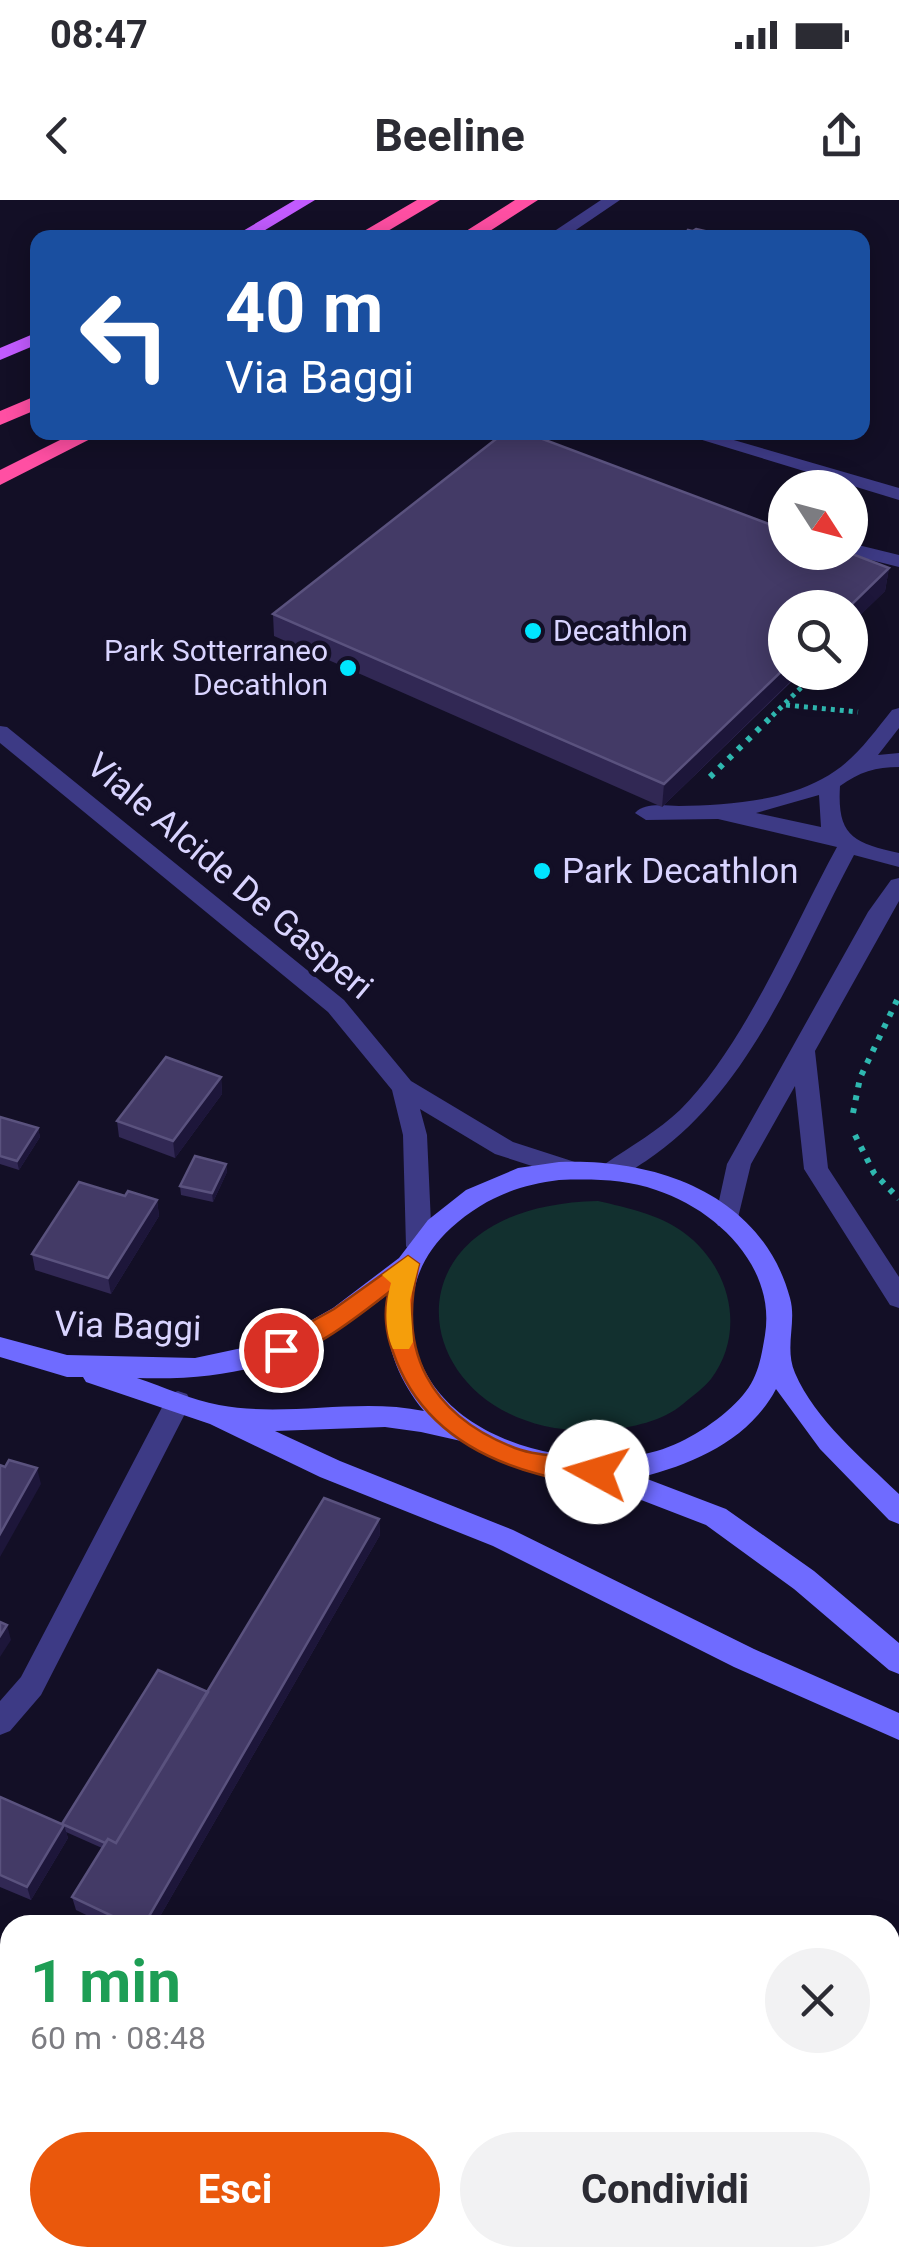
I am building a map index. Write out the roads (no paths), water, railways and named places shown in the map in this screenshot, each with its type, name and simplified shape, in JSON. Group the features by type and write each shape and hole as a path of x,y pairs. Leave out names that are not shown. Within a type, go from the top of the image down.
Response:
{"highway":[{"path":"377,230 431,200"},
{"path":"478,230 529,200"},
{"path":"0,419 30,406"},
{"path":"0,478 78,440"}],"main road":[{"path":"254,230 308,200"},
{"path":"0,355 30,341"},
{"name":"Viale Alcide De Gasperi","path":"219,1416 281,1420 385,1416 420,1421 471,1436 523,1460 552,1468 597,1472 659,1463 713,1440 753,1404 776,1360 780,1308 763,1260 727,1218 681,1190 614,1170 570,1169 524,1176 482,1191 446,1216 413,1255 398,1300 399,1338 412,1374 436,1408 471,1436"},
{"name":"Via Baggi","path":"0,1347 67,1366 195,1369 281,1350 342,1315 413,1255"},
{"path":"776,1360 799,1405 899,1512"},
{"name":"Viale Alcide De Gasperi","path":"67,1366 219,1416 330,1469 503,1538 744,1658 899,1728"},
{"name":"Viale Alcide De Gasperi","path":"597,1472 716,1516 804,1580 899,1662"}],"street":[{"path":"565,230 612,200"},
{"path":"713,440 899,494"},
{"path":"868,554 899,562"},
{"path":"646,812 718,812 767,804 830,784 860,764 899,714"},
{"name":"Viale Alcide De Gasperi","path":"0,732 336,1006 403,1087 504,1148 570,1169"},
{"path":"860,764 899,760"},
{"path":"830,784 830,824 865,852 899,860"},
{"path":"718,812 850,843"},
{"path":"614,1170 666,1135 697,1106 736,1049 850,843"},
{"path":"727,1218 740,1164 879,912 899,885"},
{"path":"802,1051 816,1169 899,1298"},
{"name":"Viale Alcide De Gasperi","path":"403,1087 416,1135 413,1255"},
{"path":"0,1722 40,1670 178,1402"}],"place":[{"name":"Decathlon","path":"533,631"},
{"name":"Park Sotterraneo Decathlon","path":"348,668"},
{"name":"Park Decathlon","path":"542,871"}]}
